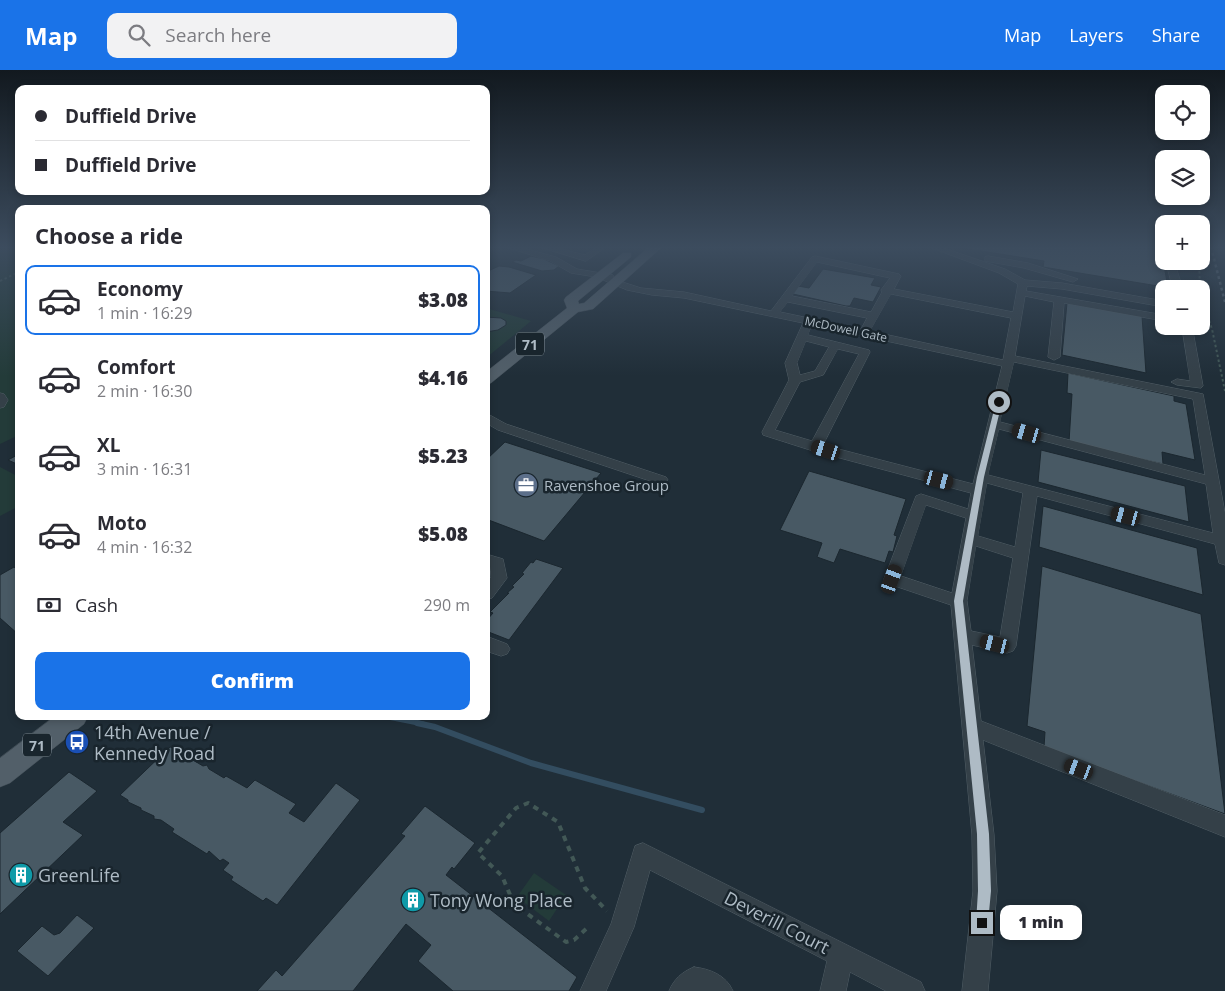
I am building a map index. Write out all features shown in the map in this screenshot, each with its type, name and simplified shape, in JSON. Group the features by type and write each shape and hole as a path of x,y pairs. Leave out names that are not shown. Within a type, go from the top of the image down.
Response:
{"main road":[{"name":"71","path":"574,309 571,300 584,290"},
{"name":"71","path":"490,377 574,309 588,306 607,290"},
{"name":"71","path":"0,774 70,720"}],"street":[{"name":"McDowell Gate","path":"649,290 666,295 684,295 864,333 1009,356"},
{"path":"774,314 791,290"},
{"path":"864,333 886,290 1018,316"},
{"path":"975,991 985,891 983,834 964,636 958,601 979,484 1023,290"},
{"path":"1029,290 1059,300 1155,316"},
{"path":"1070,290 1071,294 1155,309"},
{"path":"1086,290 1155,302"},
{"path":"1141,290 1155,292"},
{"path":"785,298 873,316"},
{"path":"1054,357 1059,300"},
{"path":"809,321 791,363 795,380 768,432 815,447 979,484 1031,490 1222,541"},
{"path":"1009,356 1054,357 1197,386 1189,335"},
{"path":"802,337 865,352 815,447"},
{"path":"795,380 819,373 835,345"},
{"path":"1009,356 1199,397 1225,559"},
{"path":"0,398 2,400 0,404"},
{"path":"490,420 502,427 661,480"},
{"path":"994,424 1211,481"},
{"path":"964,636 1007,646 1031,490"},
{"path":"958,601 892,579 921,499 973,515"},
{"path":"969,538 1021,555"},
{"path":"490,560 497,563 499,578 490,589"},
{"path":"973,727 1225,826"},
{"name":"Deverill Court","path":"622,927 643,854 912,991"},
{"path":"593,991 622,927"},
{"path":"833,991 841,955"},
{"path":"682,991 694,980 705,981 720,991"}],"path":[{"path":"1210,323 1225,391"},
{"path":"586,929 574,940 566,942 514,904 502,876 478,853 516,808 528,803 558,822 585,888 622,927"}],"green space":[{"path":"0,290 15,290 15,437 0,444"},
{"path":"490,309 531,321 490,355"},
{"path":"0,467 15,475 15,508 0,516"},
{"path":"534,873 566,895 549,921 517,897"}],"building":[{"path":"490,290 514,290 510,293 490,291"},
{"path":"796,290 879,290 873,302 854,298 850,306 793,294"},
{"path":"1067,303 1142,316 1146,373 1062,355"},
{"path":"490,317 501,318 506,321 506,325 498,330 490,331"},
{"path":"1068,373 1174,396 1174,401 1186,404 1195,460 1162,452 1163,464 1069,442 1072,394 1067,393"},
{"path":"505,442 601,473 544,541 490,521 490,456"},
{"path":"1041,450 1185,486 1189,522 1038,482"},
{"path":"15,456 15,463 8,460"},
{"path":"809,471 906,499 894,535 897,536 893,552 889,551 885,563 840,549 834,563 817,557 822,543 780,530"},
{"path":"1043,506 1197,548 1203,595 1039,547"},
{"path":"536,559 563,568 509,640 490,633 490,616 493,613 490,612 514,587 512,586 524,574 522,573 531,562 533,563"},
{"path":"1042,566 1201,614 1225,814 1044,747 1045,732 1027,726"},
{"path":"15,568 15,631 0,618 0,575"},
{"path":"170,747 181,750 183,754 203,766 207,765 209,769 224,778 226,776 247,788 255,780 296,804 289,813 304,822 336,783 360,800 277,905 266,898 263,901 231,880 233,877 223,870 229,863 223,859 220,861 209,851 207,854 172,832 174,829 161,820 154,819 154,816 128,802 128,800 120,795"},
{"name":"GreenLife","path":"69,772 97,791 63,822 83,835 0,914 0,833"},
{"name":"Tony Wong Place","path":"425,806 475,843 454,869 452,867 446,875 577,977 569,991 453,991 418,961 431,945 406,924 353,991 257,991 276,970 282,976 405,836 401,834"},
{"path":"77,915 94,928 48,976 17,951 42,926 54,935 60,933"}],"waterway":[{"path":"403,720 423,724"},
{"path":"417,723 435,727 531,763 702,810"}],"railway":[{"path":"1222,290 1225,302"}],"place":[{"name":"Ravenshoe Group","path":"526,485"},
{"name":"14th Avenue / Kennedy Road","path":"77,742"},
{"name":"GreenLife","path":"21,875"},
{"name":"Tony Wong Place","path":"413,900"}],"route":[{"path":"982,923 985,891 983,834 964,636 958,601 981,477 999,402"}]}
